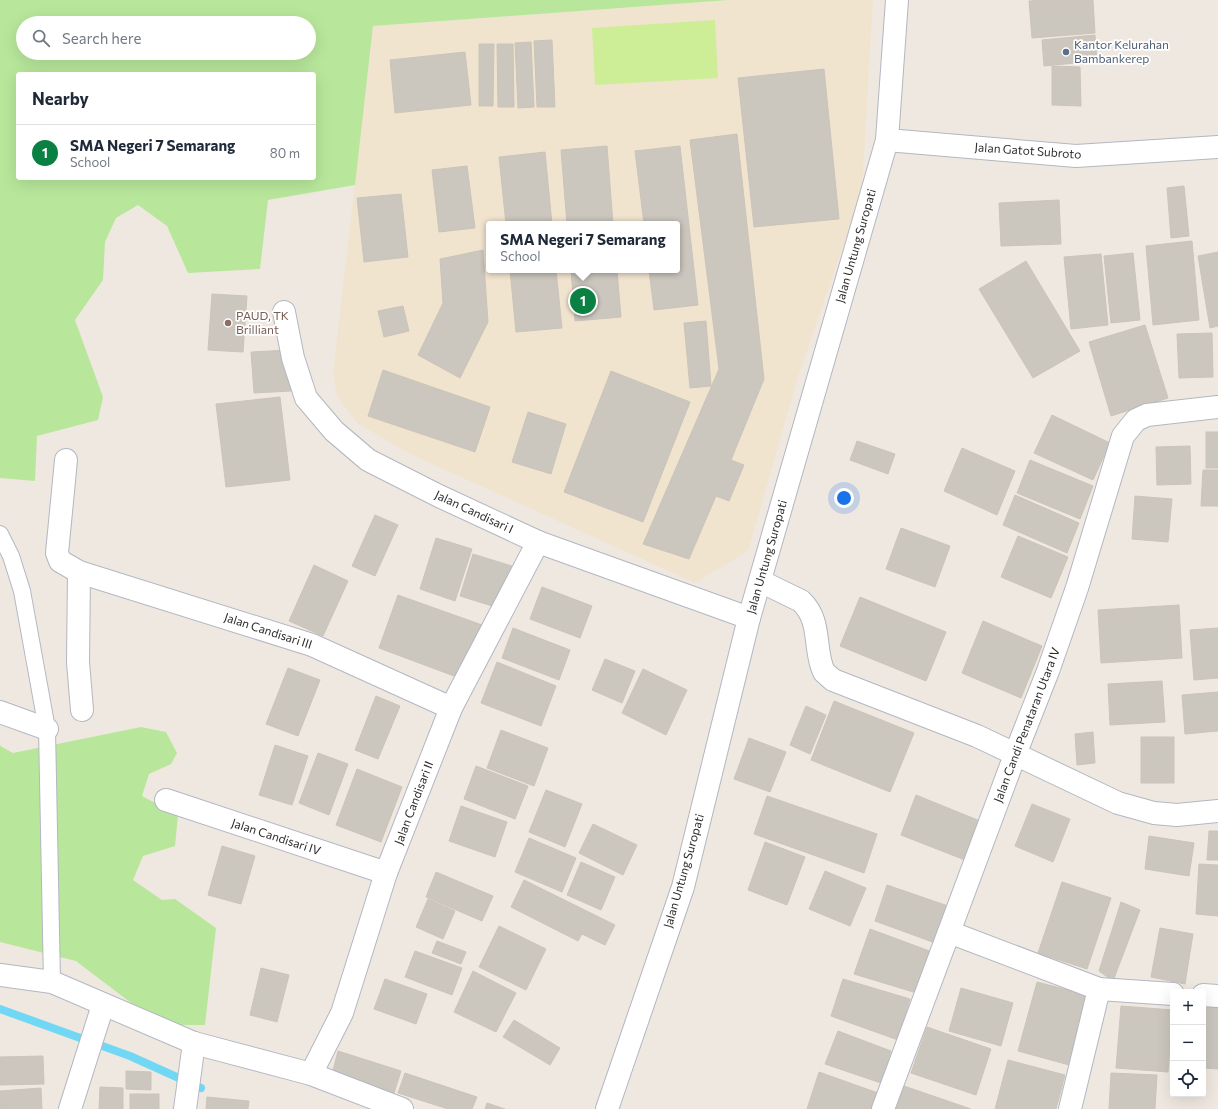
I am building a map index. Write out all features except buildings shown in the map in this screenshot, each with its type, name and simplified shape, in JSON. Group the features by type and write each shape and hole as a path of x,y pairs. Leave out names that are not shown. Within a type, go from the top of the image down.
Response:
{"street":[{"name":"Jalan Untung Suropati","path":"607,1109 683,887 749,618 887,140 897,0"},
{"name":"Jalan Gatot Subroto","path":"887,140 1076,156 1218,147"},
{"name":"Jalan Candisari I","path":"284,312 293,358 306,398 334,431 368,460 439,496 538,542 749,618"},
{"name":"Jalan Candi Penataran Utara IV","path":"883,1109 1048,671 1077,588 1123,436 1136,420 1147,415 1218,407"},
{"name":"Jalan Candisari III","path":"66,460 57,553 60,561 79,572 312,645 451,708"},
{"name":"Jalan Candisari II","path":"311,1074 342,1013 386,873 451,708 538,542"},
{"path":"79,572 78,662 82,710"},
{"path":"760,581 801,601 810,612 815,625 820,663 824,672 833,680 977,736 1016,753 1090,791 1140,810 1177,815 1218,811"},
{"path":"0,712 47,730"},
{"name":"Jalan Candisari IV","path":"166,800 386,873"},
{"path":"949,932 1099,989 1170,994"},
{"path":"0,975 52,982 194,1043 311,1074 402,1109"},
{"path":"1070,1109 1099,989"},
{"path":"1206,995 1218,996"},
{"path":"70,1109 103,1005"},
{"path":"185,1103 194,1043"}],"lane":[{"path":"0,534 11,556 22,591 47,730 52,982"}],"shaded area":[{"path":"729,0 873,0 862,191 797,380 748,551 695,583 408,453 357,423 337,396 333,373 373,26"}],"green space":[{"path":"0,0 729,0 373,26 355,185 268,200 260,269 188,273 167,226 138,205 116,218 105,242 103,280 75,320 103,397 98,420 37,436 35,481 0,478"},
{"path":"715,20 718,78 595,85 592,28"},
{"path":"141,727 166,732 177,753 171,764 149,774 142,796 178,815 175,846 143,856 133,880 162,900 175,899 216,928 205,1025 180,1025 143,1012 76,961 0,942 0,745 13,753"}],"waterway":[{"path":"0,1009 130,1056 201,1088"}],"place":[{"name":"Kantor Kelurahan Bambankerep","path":"1066,52"},
{"name":"SMA Negeri 7 Semarang","path":"583,301"},
{"name":"PAUD, TK Brilliant","path":"228,323"}]}
